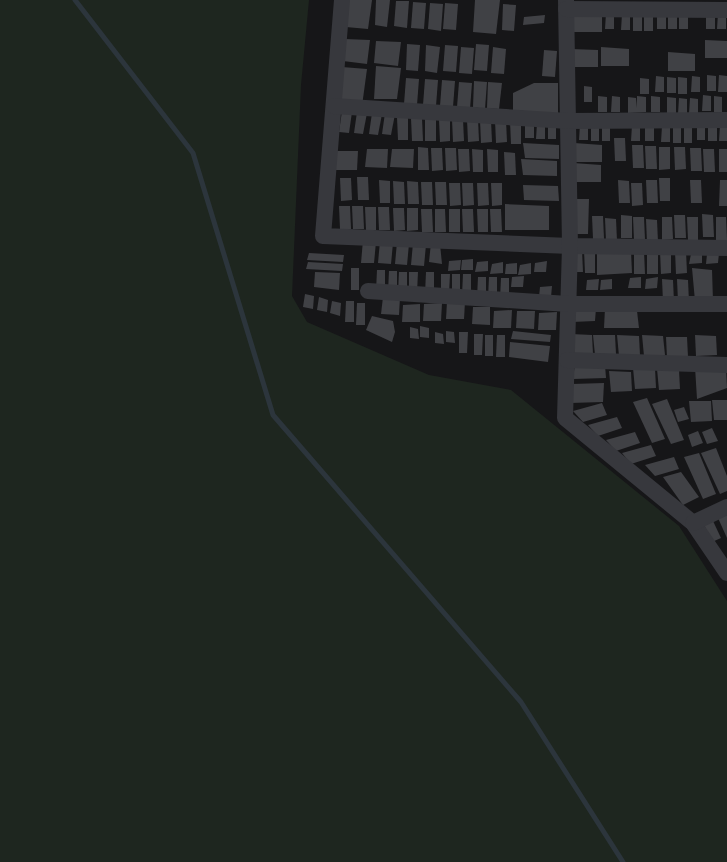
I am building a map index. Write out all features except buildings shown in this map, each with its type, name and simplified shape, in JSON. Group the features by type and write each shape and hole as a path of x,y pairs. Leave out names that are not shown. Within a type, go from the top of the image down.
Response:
{"street":[{"path":"342,0 323,236 570,246 727,248"},
{"path":"727,10 566,5 570,246 565,418 693,523 727,573"},
{"path":"334,106 568,121 727,120"},
{"path":"368,291 568,304 727,304"},
{"path":"567,360 727,365"},
{"path":"693,523 727,507"}],"shaded area":[{"path":"0,0 309,0 301,85 292,296 307,322 429,375 511,390 679,526 727,601 727,862 0,862"}],"waterway":[{"path":"75,0 193,153 273,415 521,702 623,862"}]}
